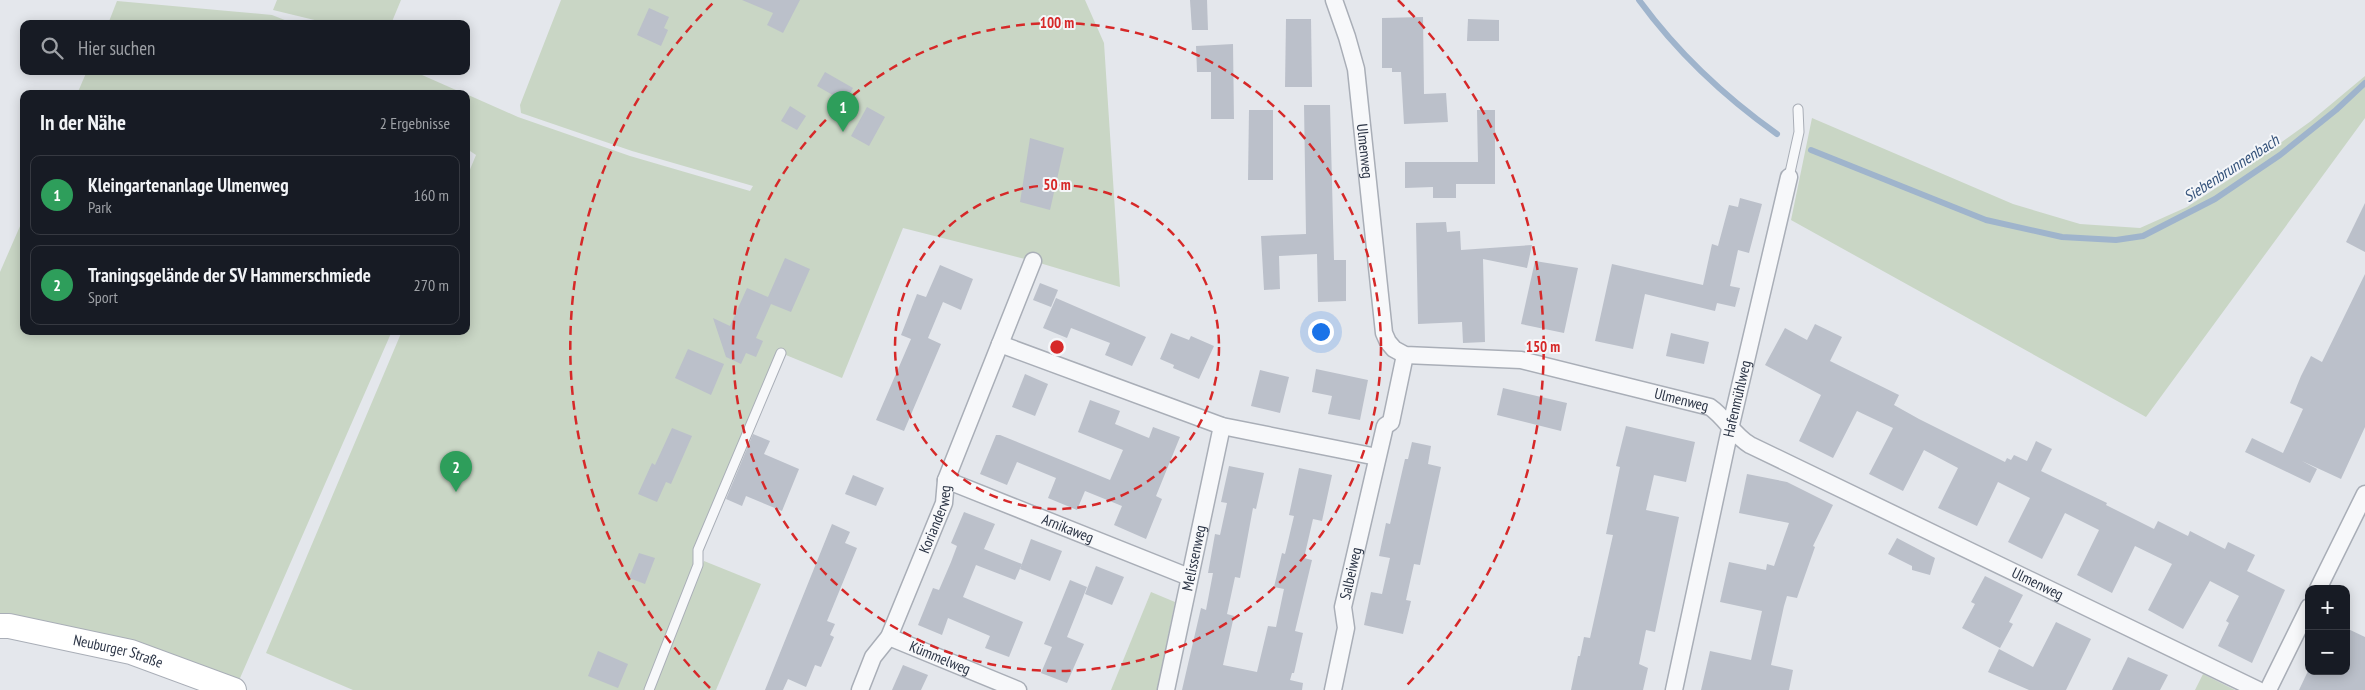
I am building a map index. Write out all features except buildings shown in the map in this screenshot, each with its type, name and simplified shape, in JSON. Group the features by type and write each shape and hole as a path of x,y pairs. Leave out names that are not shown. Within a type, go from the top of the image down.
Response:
{"street":[{"name":"Ulmenweg","path":"1334,0 1356,69 1384,333 1394,349 1405,354 1520,360 1710,406 1719,413 1730,429 1750,445 2258,690"},
{"name":"Hafenmühlweg","path":"1674,690 1730,429 1789,177"},
{"name":"Korianderweg","path":"860,690 873,657 889,637 944,503 946,480 1033,261"},
{"path":"1000,344 1222,426 1377,457"},
{"name":"Salbeiweg","path":"1333,690 1346,628 1344,607 1384,426 1391,422 1405,354"},
{"name":"Melissenweg","path":"1166,690 1222,426"},
{"name":"Arnikaweg","path":"946,480 1189,577"},
{"path":"2320,585 2365,494"},
{"path":"2268,690 2305,615"},
{"name":"Neuburger Straße","path":"0,626 10,626 131,652 234,690"},
{"name":"Kümmelweg","path":"889,637 1018,690"}],"lane":[{"name":"Hafenmühlweg","path":"1789,177 1799,132 1798,109"},
{"path":"649,690 698,566 698,550 781,353"}],"green space":[{"path":"277,0 401,0 393,20 314,20 273,10"},
{"path":"561,0 1085,0 1104,43 1120,287 1033,261 903,228 842,378 781,353 698,550 698,565 644,690 353,690 266,653 400,335 470,335 470,169 476,155 470,151 470,96 518,117 630,156 750,191 753,186 632,151 521,113 520,105"},
{"path":"117,1 272,15 285,20 110,20"},
{"path":"85,75 422,75 456,90 79,90"},
{"path":"2365,76 2365,118 2146,417 1791,220 1812,118 2013,204 2080,224 2140,228 2187,207 2239,173 2311,121"},
{"path":"20,226 20,335 390,335 237,685 151,652 90,632 30,619 0,616 0,272"},
{"path":"704,561 761,584 716,690 654,690"},
{"path":"1151,592 1175,602 1157,690 1111,690"},
{"path":"2203,674 2235,690 2195,690"}],"waterway":[{"name":"Siebenbrunnenbach","path":"1639,0 1669,38 1703,73 1739,105 1777,134"},
{"name":"Siebenbrunnenbach","path":"1811,150 1986,220 2062,237 2116,240 2143,236 2215,199 2280,155 2336,110 2365,83"}],"place":[{"name":"Kleingartenanlage Ulmenweg","path":"843,132"},
{"name":"Traningsgelände der SV Hammerschmiede","path":"456,492"}]}
